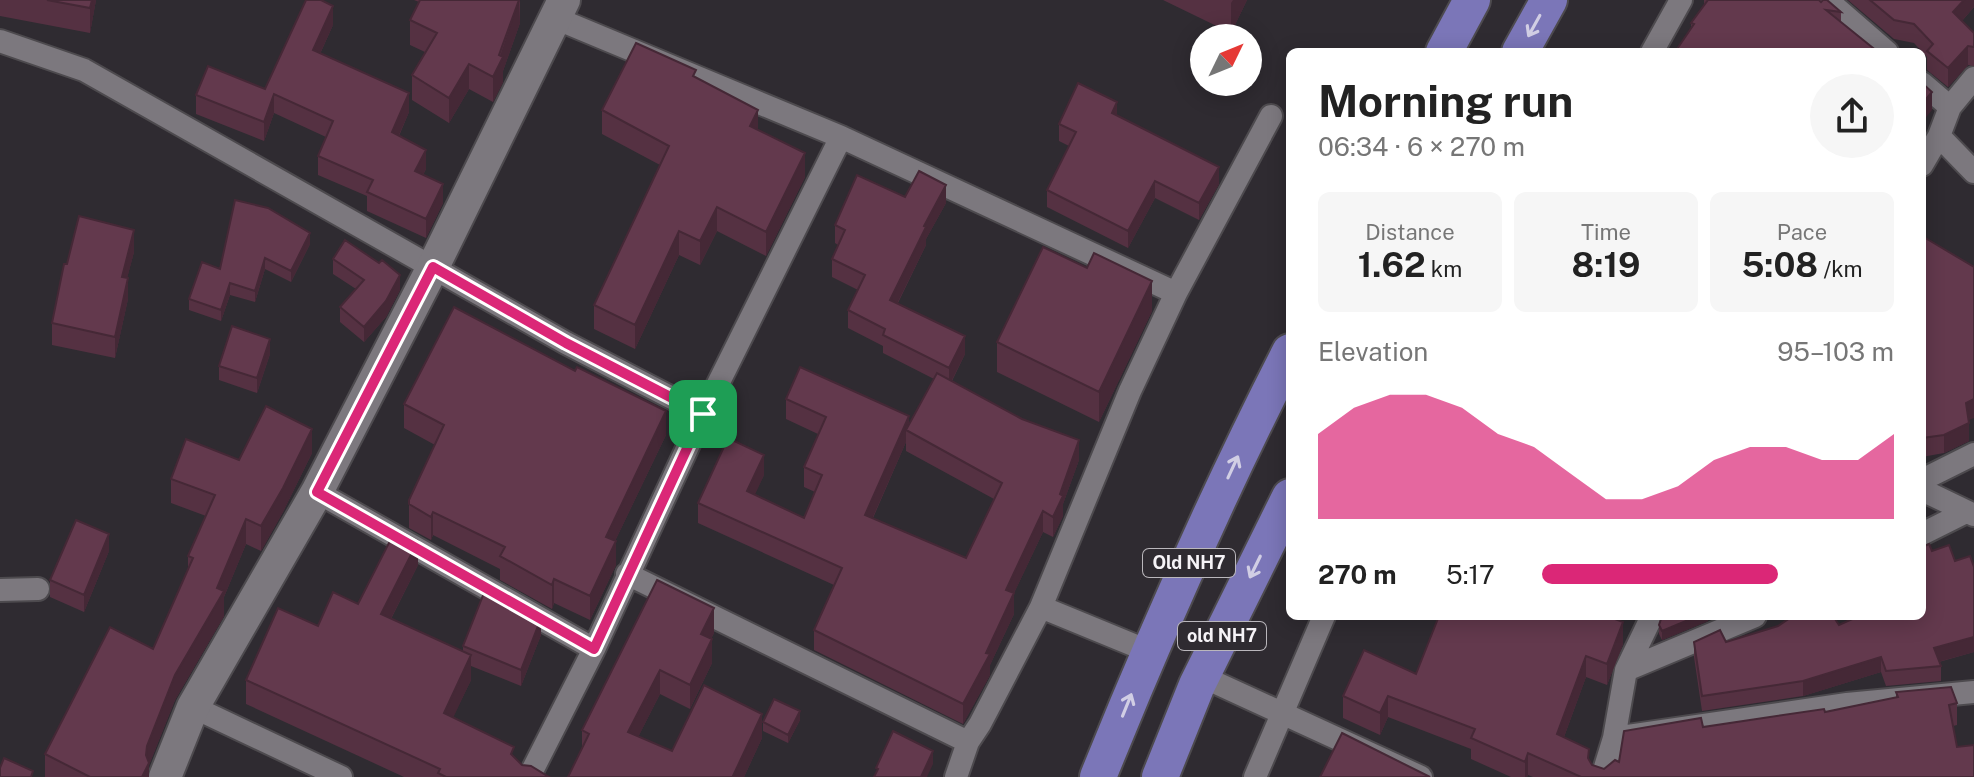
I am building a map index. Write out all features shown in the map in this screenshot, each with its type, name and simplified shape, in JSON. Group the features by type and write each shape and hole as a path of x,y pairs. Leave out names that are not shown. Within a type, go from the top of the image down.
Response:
{"main road":[{"path":"1446,48 1472,0"},
{"path":"1522,48 1549,0"},
{"name":"Old NH7","path":"1098,777 1148,651 1250,430 1286,360"},
{"name":"old NH7","path":"1160,777 1201,676 1286,505"}],"street":[{"path":"1654,48 1681,0"},
{"path":"1827,0 1882,48"},
{"path":"165,777 193,707 317,492 433,267 560,9 1176,293"},
{"path":"0,41 84,70 566,343 703,414"},
{"path":"1926,158 1950,107 1974,78"},
{"path":"1926,86 1950,107"},
{"path":"956,777 968,742 1041,607 1130,391 1176,293 1271,116"},
{"path":"1939,136 1974,172"},
{"path":"529,777 594,649 703,414 841,137"},
{"path":"1926,478 1974,454"},
{"path":"317,492 594,649"},
{"path":"1926,492 1970,514"},
{"path":"1926,532 1970,514"},
{"path":"627,574 968,742"},
{"path":"0,590 38,589"},
{"path":"1041,607 1148,651"},
{"path":"1255,777 1322,620"},
{"path":"1602,777 1614,738 1626,670 1650,620"},
{"path":"1626,670 1745,620"},
{"path":"1201,676 1421,777"},
{"path":"1614,738 1847,704 1974,692"},
{"path":"193,707 341,777"}],"building":[{"path":"47,0 92,0 90,8"},
{"path":"306,0 321,0 333,6 313,50 409,93 392,132 426,150 415,171 443,184 426,219 367,192 373,180 318,156 333,121 274,94 264,122 196,95 208,66 265,89"},
{"path":"420,0 519,0 499,55 503,57 493,77 469,64 449,98 412,75 437,33 410,20"},
{"path":"1708,0 1827,0 1841,12 1826,10 1873,48 1678,48 1694,24 1691,23"},
{"path":"1870,0 1964,0 1953,12 1974,33 1974,47 1968,46 1948,68 1927,51 1933,44 1914,24 1894,20"},
{"path":"636,43 696,70 693,76 758,110 750,126 805,153 766,232 717,207 700,241 679,231 635,325 594,305 669,146 602,110"},
{"path":"1078,83 1117,102 1112,113 1219,167 1199,203 1155,181 1128,231 1047,190 1076,132 1059,124"},
{"path":"919,171 946,185 890,300 965,336 949,368 883,335 885,329 848,310 865,275 832,259 845,230 835,225 857,175 905,197"},
{"path":"235,200 268,208 310,233 291,271 265,258 255,291 230,283 221,310 189,299 202,262 220,269"},
{"path":"79,216 134,230 122,277 128,278 115,337 52,323 64,264 67,264"},
{"path":"1926,238 1974,267 1974,399 1966,403 1969,423 1944,435 1926,437"},
{"path":"345,240 379,263 382,260 400,275 386,301 364,327 340,307 364,280 333,259"},
{"path":"1043,247 1087,268 1094,253 1152,281 1099,392 997,342"},
{"path":"454,307 575,371 577,367 666,411 606,537 616,541 590,596 554,579 552,585 500,556 505,547 433,512 431,517 409,504 444,425 404,404"},
{"path":"232,326 270,339 257,378 219,366"},
{"path":"800,367 909,416 865,515 966,558 1002,483 906,430 937,373 1022,419 1079,440 1060,494 1063,496 1053,517 1043,511 1006,590 1014,593 986,653 990,654 963,704 814,630 842,568 698,503 728,438 764,455 747,491 804,518 822,475 804,467 826,417 786,399"},
{"path":"266,406 312,429 261,526 246,519 217,588 224,591 175,675 147,746 149,763 142,777 90,777 45,754 110,627 153,649 193,558 188,556 215,495 171,479 186,439 239,460"},
{"path":"76,520 109,534 84,595 50,580"},
{"path":"396,529 418,541 381,614 471,655 444,713 514,747 511,754 522,765 531,766 549,777 446,777 438,773 440,769 246,680 278,608 318,626 333,592 358,604"},
{"path":"1929,544 1932,551 1949,545 1955,561 1970,556 1974,567 1974,637 1934,648 1941,666 1886,671 1881,657 1803,681 1702,696 1694,642 1720,630 1726,642 1778,626 1787,620 1836,620 1839,625 1850,620 1926,620 1926,545"},
{"path":"657,580 714,608 701,634 712,639 690,685 660,670 628,732 672,751 704,685 762,714 733,776 736,777 568,777 589,734 582,730"},
{"path":"488,589 541,618 521,670 463,646"},
{"path":"1437,620 1618,620 1623,622 1607,664 1586,656 1557,734 1589,749 1588,758 1592,765 1604,769 1615,760 1619,762 1624,731 1701,718 1703,727 1824,709 1825,712 1898,697 1896,692 1951,687 1957,703 1949,705 1957,747 1974,745 1974,777 1581,777 1528,753 1525,762 1471,738 1475,729 1388,696 1380,713 1343,696 1364,650 1416,674"},
{"path":"1661,620 1688,620 1662,631"},
{"path":"774,699 800,711 788,735 763,722"},
{"path":"893,731 933,751 921,777 874,777"},
{"path":"1342,733 1430,777 1320,777"},
{"path":"4,758 33,771 31,777 0,777"}],"route":[{"path":"433,267 566,343 703,414 594,649 317,492 433,267"}]}
